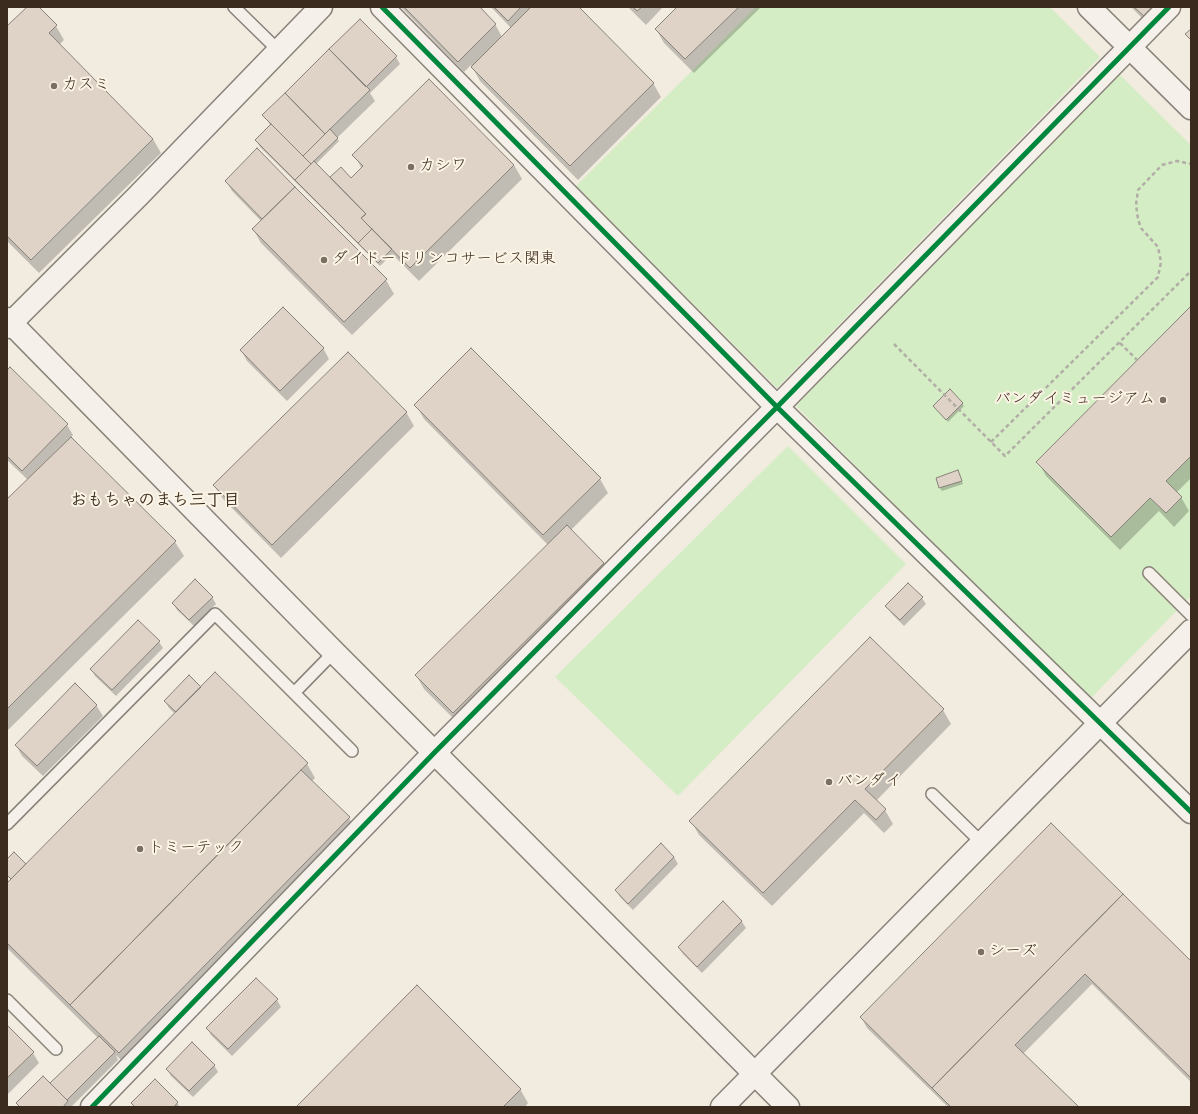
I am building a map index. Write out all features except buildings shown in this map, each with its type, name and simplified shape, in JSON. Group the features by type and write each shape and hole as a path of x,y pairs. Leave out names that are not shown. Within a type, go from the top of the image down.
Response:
{"street":[{"path":"321,7 132,203 8,323 788,1107"},
{"path":"382,7 777,407 1191,812"},
{"path":"1089,7 1191,108"},
{"path":"92,1107 435,752 777,407 1169,7"},
{"path":"722,1107 1191,631"}],"lane":[{"path":"234,7 279,51"},
{"path":"1148,573 1191,615"},
{"path":"7,824 215,614 352,751"},
{"path":"294,693 334,652"},
{"path":"932,794 982,843"},
{"path":"7,1000 56,1050"}],"path":[{"path":"991,442 1158,277 1161,262 1158,247 1141,228 1136,205 1138,190 1162,165 1177,161 1191,164"},
{"path":"894,344 1005,456 1191,271"},
{"path":"1120,343 1137,360"}],"green space":[{"path":"756,7 1050,7 1100,57 777,388 576,186"},
{"path":"1119,74 1191,145 1191,596 1092,697 1084,695 796,406"},
{"path":"788,446 906,564 678,796 555,677"}],"cycle path":[{"path":"382,7 777,407 1191,812"},
{"path":"92,1107 435,752 777,407 1169,7"}],"place":[{"name":"カスミ","path":"54,86"},
{"name":"カシワ","path":"411,167"},
{"name":"ダイドードリンコサービス関東","path":"324,260"},
{"name":"バンダイミュージアム","path":"1163,400"},
{"name":"バンダイ","path":"829,782"},
{"name":"トミーテック","path":"140,849"},
{"name":"シーズ","path":"981,952"}],"district":[{"name":"おもちゃのまち三丁目","path":"155,502"}]}
